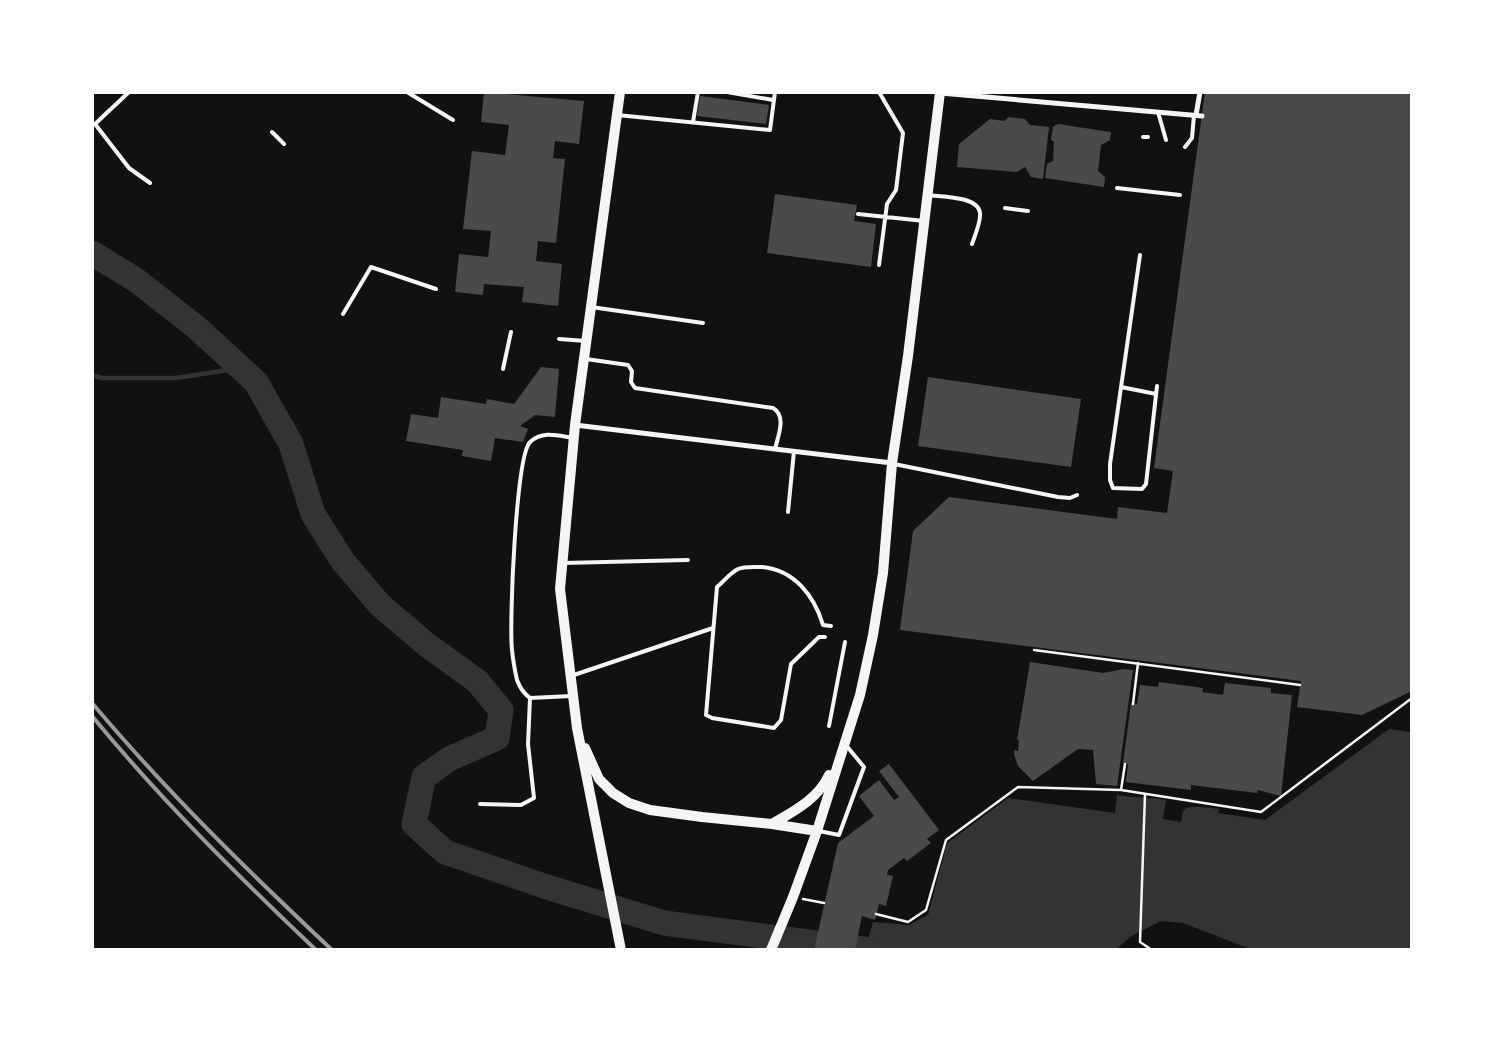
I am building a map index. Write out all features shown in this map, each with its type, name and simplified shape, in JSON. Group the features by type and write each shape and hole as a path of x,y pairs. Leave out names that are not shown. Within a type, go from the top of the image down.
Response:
{"main road":[{"path":"620,92 575,425 560,589 577,728 620,946"},
{"path":"770,950 793,897 816,831 860,695 873,635 883,572 892,463 939,93"},
{"path":"577,728 599,780 613,793 629,803 650,810 816,831"},
{"path":"772,824 800,808 825,786 844,743"}],"street":[{"path":"939,93 1197,116 1200,92"},
{"path":"575,425 892,463"}],"lane":[{"path":"129,92 95,124 128,168 150,183"},
{"path":"408,92 453,120"},
{"path":"416,98 419,92"},
{"path":"692,122 698,92"},
{"path":"727,92 773,100"},
{"path":"617,115 770,130 775,92"},
{"path":"879,92 903,133 896,190 887,204 879,264"},
{"path":"1158,112 1166,140"},
{"path":"1185,147 1192,138 1197,116"},
{"path":"272,132 284,144"},
{"path":"1117,188 1180,196"},
{"path":"927,194 969,201 978,208 980,216 972,244"},
{"path":"1005,208 1028,211"},
{"path":"858,214 924,221"},
{"path":"1140,255 1110,464 1110,480 1113,488 1136,490 1142,489 1146,484 1157,386"},
{"path":"343,314 371,267 436,289"},
{"path":"591,308 703,323"},
{"path":"503,369 510,332"},
{"path":"559,339 586,341"},
{"path":"584,359 628,365 632,371 631,382 635,388 773,408 778,411 780,418 775,448"},
{"path":"1121,387 1156,394"},
{"path":"573,696 530,698 520,689 512,650 513,580 524,452 530,443 547,434 574,438"},
{"path":"788,512 794,451"},
{"path":"892,463 1058,497 1070,498 1077,495"},
{"path":"562,563 688,560"},
{"path":"825,637 819,637 792,664 780,724 774,728 712,718 706,715 717,587 739,569 751,566 768,568 788,574 812,598 823,625 831,626"},
{"path":"571,676 714,628"},
{"path":"829,726 845,642"},
{"path":"480,804 521,806 534,798 528,744 530,698"},
{"path":"816,831 839,835 864,767 844,743"}],"path":[{"path":"1034,650 1300,685"},
{"path":"1133,704 1138,663"},
{"path":"876,914 908,922 926,910 946,840 1018,787 1121,790 1261,812 1412,698"},
{"path":"1121,790 1125,764"},
{"path":"1145,794 1140,942 1152,950"},
{"path":"793,897 824,904"}],"shaded area":[{"path":"1389,729 1411,732 1411,949 1250,949 1183,923 1161,921 1133,935 1116,949 865,950 873,922 909,925 928,915 947,843 1008,798 1115,813 1117,795 1166,800 1163,819 1181,822 1185,809 1196,807 1219,809 1218,813 1265,820"}],"building":[{"path":"484,92 584,101 579,144 555,141 553,158 565,159 556,243 538,241 536,261 562,264 558,306 522,302 524,287 484,284 483,295 455,292 459,254 488,257 491,231 463,229 472,151 505,155 509,125 481,122"},
{"path":"1205,92 1391,92 1412,95 1412,691 1362,715 1297,707 1301,681 900,630 913,531 949,497 1117,519 1118,507 1167,513 1173,471 1154,468"},
{"path":"700,96 769,105 766,124 697,116"},
{"path":"1009,117 1025,119 1030,125 1049,127 1043,179 1031,177 1025,167 1017,172 957,167 959,144 990,119 1004,121"},
{"path":"1058,124 1111,132 1110,140 1101,145 1098,171 1105,177 1104,187 1045,178 1047,164 1053,161 1054,142 1051,140 1053,127"},
{"path":"775,194 857,205 854,221 876,224 871,267 767,253"},
{"path":"541,367 559,369 555,417 535,415 520,426 528,429 523,442 495,438 491,461 462,456 463,450 406,441 411,414 438,418 441,397 486,404 487,399 514,404"},
{"path":"928,377 1081,399 1071,467 918,446"},
{"path":"1030,662 1103,673 1124,669 1133,670 1117,786 1096,784 1093,750 1078,749 1033,781 1018,766 1014,750 1018,751 1019,740 1017,740"},
{"path":"1159,682 1203,688 1202,692 1223,695 1225,683 1271,688 1271,693 1292,695 1281,796 1258,790 1257,793 1191,785 1191,790 1126,782 1128,764 1123,763 1131,703 1137,704 1140,685 1158,687"},
{"path":"889,764 939,830 927,839 931,843 907,861 904,858 888,870 887,875 893,876 886,906 879,904 875,920 862,916 855,950 814,950 838,843 874,816 859,796 879,780 894,800 899,797 879,771"}],"waterway":[{"path":"92,253 136,280 196,327 256,382 291,444 313,514 342,560 380,605 427,645 477,681 501,710 497,738 449,759 424,777 414,824 445,852 547,887 664,923 870,950"},
{"path":"92,375 102,378 176,378 241,368"}],"railway":[{"path":"92,703 149,768 208,830 332,950"},
{"path":"92,716 200,836 316,950"}]}
